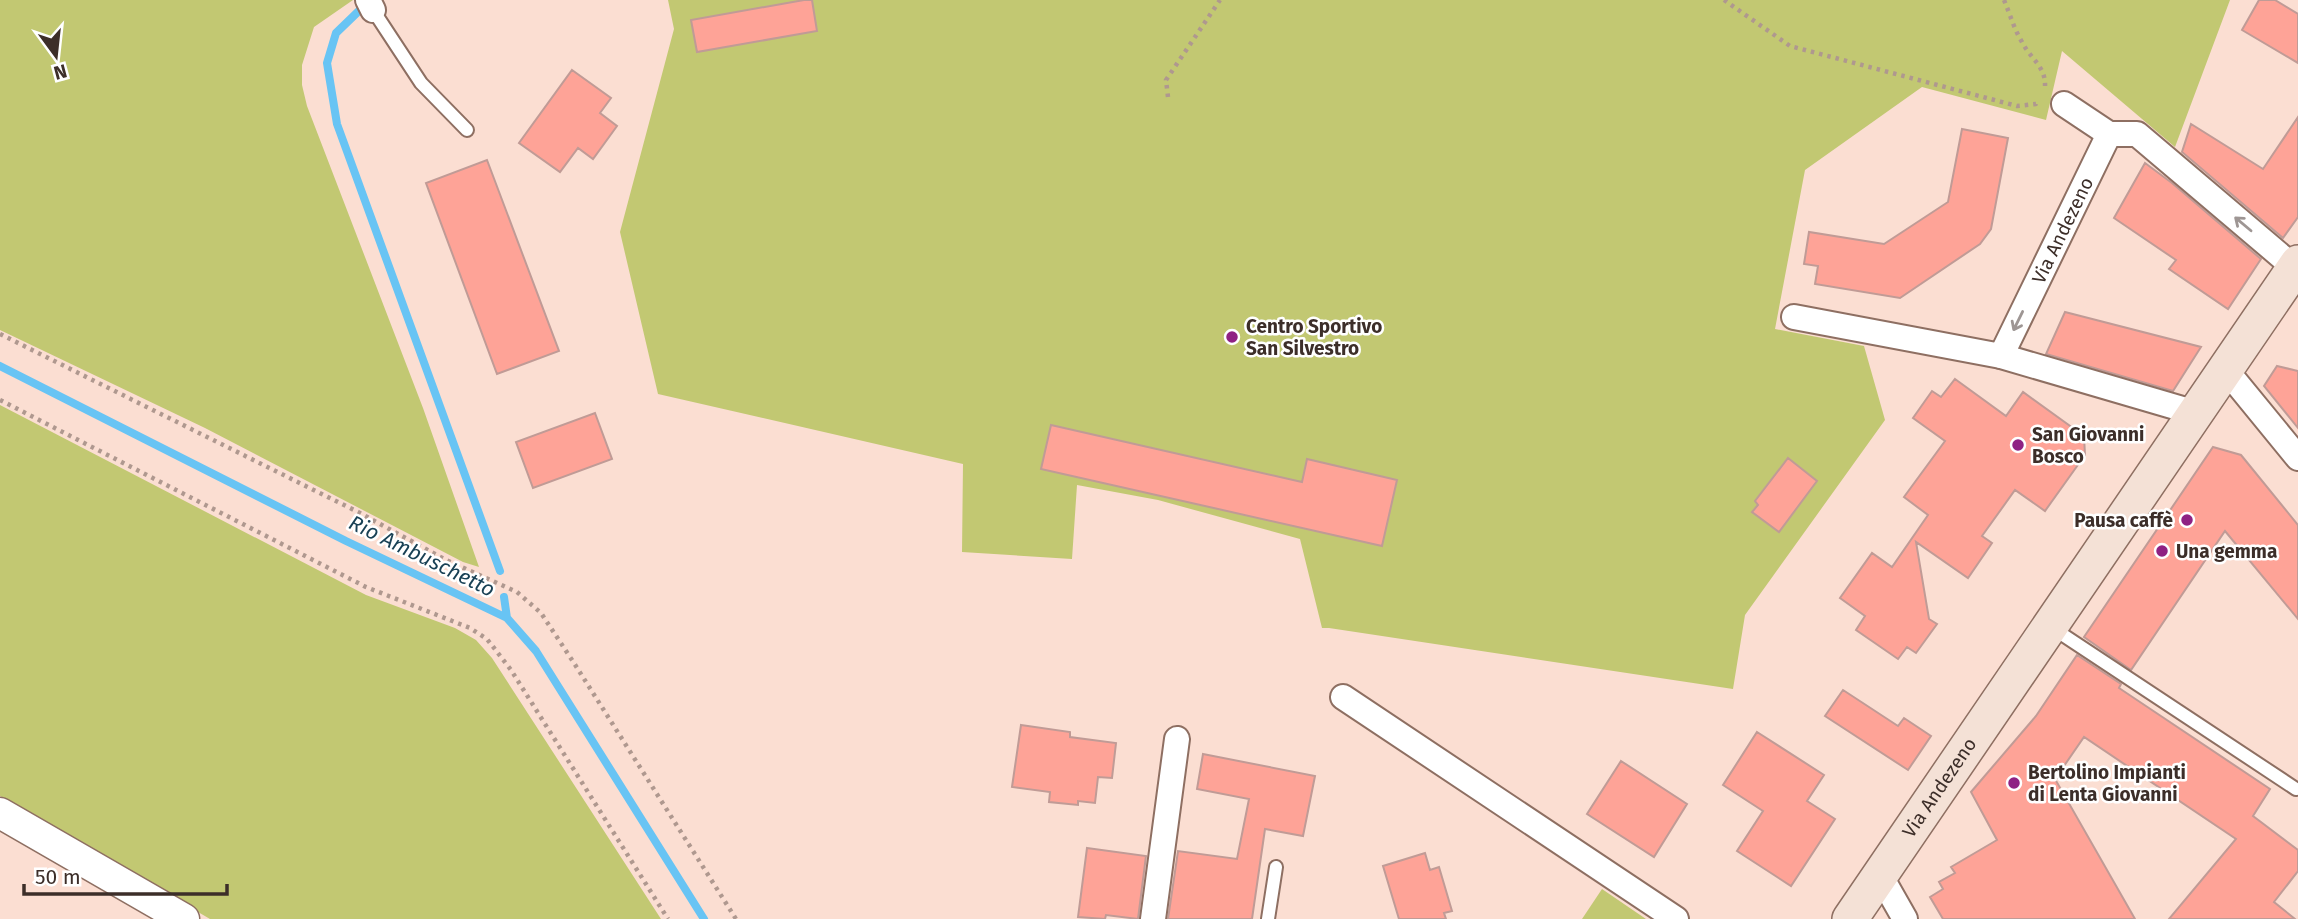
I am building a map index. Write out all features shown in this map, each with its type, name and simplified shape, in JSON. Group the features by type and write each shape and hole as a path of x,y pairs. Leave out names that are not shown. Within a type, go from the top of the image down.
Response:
{"main road":[{"name":"Via Andezeno","path":"1850,919 2048,625 2296,266"}],"street":[{"path":"2064,104 2109,134"},
{"name":"Via Andezeno","path":"2001,356 2109,134 2137,134 2296,266"},
{"path":"1794,317 2001,356 2196,412"},
{"path":"2226,370 2298,458"},
{"path":"1343,697 1676,919"},
{"path":"1153,919 1177,739"},
{"path":"0,813 184,919"},
{"path":"1880,875 1905,919"}],"lane":[{"path":"370,5 421,83 467,130"},
{"path":"2048,625 2296,789"},
{"path":"1268,919 1276,867"}],"path":[{"path":"1168,97 1166,80 1220,0"},
{"path":"1724,0 1790,46 2017,106 2036,104 2045,93 2045,79 2040,67 2022,44 2004,0"},
{"path":"0,334 345,506 446,560 517,592 541,613 736,919"},
{"path":"0,400 366,587 470,628 487,639 510,670 668,919"}],"green space":[{"path":"0,0 353,0 314,27 302,65 302,85 307,106 423,408 479,567 463,562 205,428 0,330"},
{"name":"Centro Sportivo San Silvestro","path":"668,0 2230,0 2175,147 2062,51 2046,120 1922,87 1805,170 1775,329 1864,346 1885,420 1745,615 1733,689 1322,628 1300,539 1158,500 1077,485 1072,559 962,552 963,464 658,394 620,232 674,29"},
{"path":"0,405 366,595 455,628 476,640 492,658 661,919 210,919 0,796"},
{"path":"1602,889 1646,919 1582,919"}],"building":[{"path":"812,0 817,31 697,52 691,20"},
{"path":"2259,0 2275,0 2298,14 2298,63 2242,30"},
{"path":"572,70 611,98 600,113 617,126 593,159 578,148 560,172 519,143"},
{"path":"2298,117 2298,217 2283,238 2182,152 2191,124 2263,169"},
{"path":"1962,129 2008,138 1991,229 1980,244 1900,298 1815,284 1818,266 1804,264 1809,232 1884,244 1948,202"},
{"path":"487,160 559,351 497,374 426,183"},
{"path":"2145,163 2261,259 2228,309 2169,269 2176,260 2114,218"},
{"path":"2065,312 2201,347 2173,391 2046,354"},
{"path":"2277,366 2298,371 2298,428 2264,386"},
{"path":"1955,379 2006,416 2023,392 2084,436 2085,455 2045,511 2015,490 1982,536 1992,543 1968,578 1916,542 1929,619 1937,624 1916,653 1907,647 1898,659 1856,630 1865,616 1840,598 1872,553 1892,567 1928,515 1904,497 1945,441 1913,418 1932,391 1941,397"},
{"path":"595,413 612,459 533,488 516,442"},
{"path":"1051,425 1302,482 1307,459 1397,480 1382,546 1041,469"},
{"path":"2213,447 2241,455 2298,525 2298,619 2225,531 2131,670 2084,637"},
{"path":"1788,458 1817,481 1779,532 1752,512 1758,505 1755,501"},
{"path":"2077,655 2121,684 2119,688 2270,789 2253,816 2298,850 2298,871 2274,902 2295,919 2169,919 2236,839 2084,737 2064,766 2068,772 2055,779 2135,919 1943,919 1930,897 1943,889 1939,882 1955,873 1951,867 1997,840 1971,792 2036,716"},
{"path":"1843,690 1898,726 1904,718 1931,736 1908,770 1825,716"},
{"path":"1021,725 1070,732 1070,737 1116,743 1112,778 1098,777 1095,803 1078,801 1078,805 1049,802 1050,792 1012,787"},
{"path":"1757,732 1824,775 1807,801 1835,819 1791,886 1737,851 1763,811 1723,785"},
{"path":"1203,754 1315,776 1303,836 1265,829 1252,919 1168,919 1178,851 1237,859 1249,799 1197,789"},
{"path":"1621,761 1687,804 1654,857 1587,814"},
{"path":"1087,848 1146,856 1138,919 1106,915 1105,919 1078,917"},
{"path":"1425,853 1430,870 1439,867 1452,911 1444,913 1446,919 1399,919 1383,866"}],"waterway":[{"path":"365,5 336,33 327,63 337,124 500,571"},
{"name":"Rio Ambuschetto","path":"0,366 346,541 507,618 536,651 704,919"},
{"path":"504,597 507,618"}],"place":[{"name":"Centro Sportivo San Silvestro","path":"1232,337"},
{"name":"San Giovanni Bosco","path":"2018,445"},
{"name":"Pausa caffè","path":"2187,520"},
{"name":"Una gemma","path":"2162,551"},
{"name":"Bertolino Impianti di Lenta Giovanni","path":"2014,783"}]}
